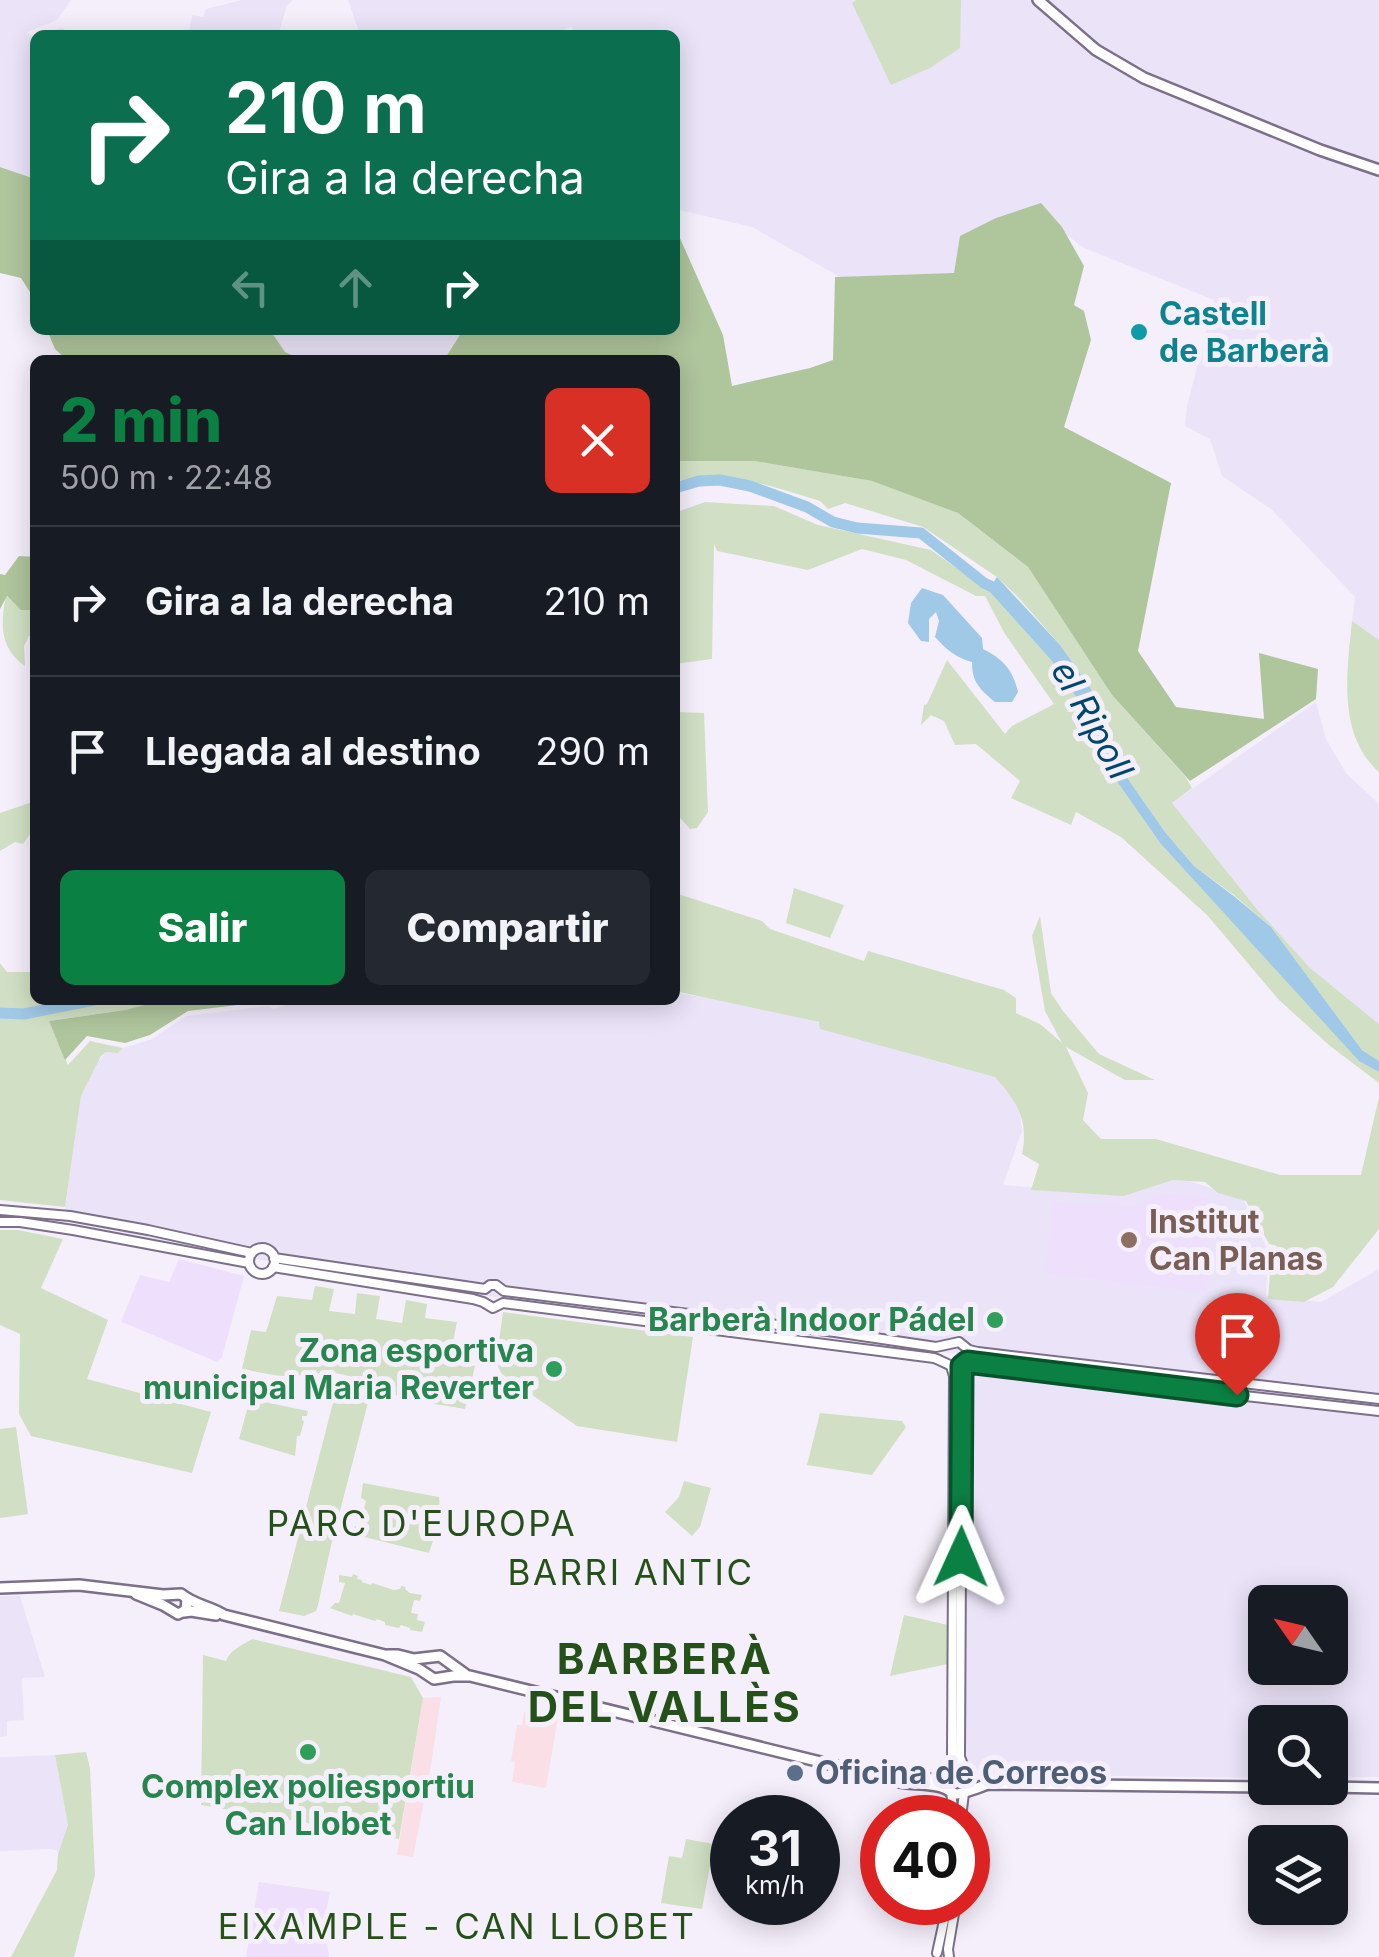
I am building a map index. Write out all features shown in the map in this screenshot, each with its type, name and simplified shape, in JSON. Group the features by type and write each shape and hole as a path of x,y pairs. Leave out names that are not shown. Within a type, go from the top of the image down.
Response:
{"main road":[{"path":"1041,0 1096,50 1144,78 1378,170"},
{"path":"0,1588 79,1586 181,1594 224,1615 385,1655 440,1656 470,1676"},
{"path":"134,1592 174,1614 224,1615"},
{"path":"168,1609 168,1600 173,1595"},
{"path":"184,1612 187,1599"},
{"path":"385,1655 434,1680 470,1676 893,1782 958,1794 988,1784 1248,1787"},
{"path":"424,1673 428,1658"},
{"path":"444,1677 448,1662"},
{"path":"882,1778 933,1779 958,1769 988,1784"},
{"path":"966,1772 970,1780 966,1791"},
{"path":"949,1774 946,1780 950,1790"},
{"path":"1348,1787 1379,1788"}],"street":[{"path":"0,1210 70,1216 252,1252 264,1248 271,1252 274,1262 268,1273 252,1270 252,1252"},
{"path":"0,1222 84,1232 249,1263"},
{"path":"274,1262 484,1289 496,1285 504,1291 936,1347 959,1342 965,1345 968,1350 964,1364 960,1757 966,1772"},
{"path":"274,1262 484,1302 493,1308 503,1303 934,1358 948,1364 1379,1411"},
{"path":"484,1289 484,1302"},
{"path":"503,1303 504,1291"},
{"path":"947,1345 944,1353 954,1376 949,1774"},
{"path":"968,1350 1379,1399"},
{"path":"1291,1401 1298,1395 1292,1388"},
{"path":"950,1790 951,1795"},
{"path":"965,1795 966,1791"},
{"path":"942,1925 934,1955 945,1953 949,1957"},
{"path":"949,1957 952,1925"}],"shaded area":[{"path":"0,0 71,0 57,20 27,32 30,177 0,167"},
{"path":"242,0 293,0 287,6 280,30 189,30 192,15 203,17 206,9"},
{"path":"348,0 1379,0 1379,640 1352,621 1355,597 1272,510 1222,476 1210,439 1185,426 1214,300 1084,248 1032,209 961,236 954,273 840,277 752,227 680,210 680,30 573,30 571,26 563,30 358,30"},
{"path":"273,335 460,335 447,355 285,352"},
{"path":"1316,702 1326,739 1346,773 1379,804 1379,1024 1310,968 1172,803"},
{"path":"680,994 747,1003 993,1070 1013,1090 1022,1131 1003,1185 1121,1195 1175,1176 1243,1199 1268,1250 1266,1296 1321,1302 1379,1269 1379,1777 1348,1777 1348,1705 1248,1705 1248,1778 986,1774 971,1768 964,1757 958,1354 494,1297 261,1260 71,1222 65,1207 81,1096 106,1052 118,1053 152,1039 186,1016 269,1006 273,1009 286,1005 680,1005"},
{"name":"Institut Can Planas","path":"1160,1193 1210,1199 1207,1293 1045,1273 1054,1202 1134,1207"},
{"path":"179,1259 244,1276 222,1357 217,1362 122,1322 140,1275 169,1282"},
{"path":"0,1596 20,1596 45,1677 22,1678 24,1720 7,1721 7,1736 0,1737"},
{"path":"441,1697 413,1857 397,1855 423,1698"},
{"path":"524,1712 558,1718 546,1788 512,1782 517,1725 522,1725"},
{"path":"55,1755 68,1825 58,1854 49,1849 0,1851 0,1757"},
{"path":"259,1882 330,1892 324,1921 329,1957 246,1957"}],"green space":[{"path":"961,0 960,48 930,68 891,85 852,3"},
{"path":"0,167 30,177 30,292 21,278 0,273"},
{"path":"1041,203 1062,227 1084,266 1074,305 1084,311 1091,340 1064,427 1171,483 1138,651 1176,707 1264,719 1259,653 1318,669 1316,699 1190,781 1112,695 1028,567 958,513 872,481 754,461 680,461 680,355 447,355 460,335 680,335 680,238 723,335 732,386 810,368 833,360 835,277 954,273 960,236 996,218"},
{"path":"49,335 273,335 291,355 62,355"},
{"path":"680,460 754,461 873,481 958,513 1028,567 1112,695 1185,776 1192,788 1172,803 1310,968 1379,1024 1379,1061 1362,1050 1271,927 1194,866 1165,832 1128,779 1090,687 1060,645 997,577 923,527 845,503 828,509 820,501 765,485 732,479 680,481"},
{"path":"705,502 774,506 818,525 931,550 988,590 1051,660 1089,716 1116,780 1160,843 1359,1060 1379,1072 1379,1083 1279,1000 1207,915 1121,837 1076,812 1071,825 1011,798 1020,781 976,744 955,745 944,721 931,715 921,725 924,705 947,660 1005,734 1012,726 1054,704 1005,634 985,596 976,596 906,560 862,549 808,570 717,551 714,544 712,659 680,663 680,511"},
{"path":"19,556 30,557 30,610 21,610 7,596 0,609 0,574 5,575"},
{"path":"6,596 21,609 30,610 25,666 6,644"},
{"path":"1352,621 1379,640 1379,772 1356,740 1351,721 1347,681"},
{"path":"680,712 704,713 708,812 697,828 690,829 680,818"},
{"path":"30,803 30,834 23,844 15,842 0,851 0,813"},
{"path":"794,888 844,905 830,938 786,923"},
{"path":"680,895 762,921 770,929 864,961 868,951 1004,990 1016,998 1016,1013 1040,1024 1062,1043 1045,1011 1032,936 1040,916 1051,993 1063,1011 1099,1054 1155,1080 1125,1080 1066,1047 1088,1093 1083,1120 1101,1139 1156,1139 1280,1175 1361,1175 1379,1097 1379,1229 1333,1287 1304,1302 1268,1299 1271,1262 1277,1246 1269,1244 1246,1201 1218,1193 1205,1182 1173,1180 1124,1196 1031,1190 1039,1164 1022,1154 1024,1131 1019,1112 995,1077 820,1029 819,1022 680,992"},
{"path":"0,963 7,972 30,972 30,1005 55,1005 53,1011 81,1005 144,1005 49,1021 68,1065 90,1041 123,1048 101,1056 81,1096 65,1207 0,1200"},
{"path":"144,1005 238,1005 188,1011 150,1035 125,1043 87,1036 65,1060 49,1021"},
{"path":"0,1230 63,1239 41,1288 108,1320 87,1379 211,1412 192,1473 31,1436 19,1414 20,1334 0,1325"},
{"path":"315,1286 334,1289 329,1311 355,1314 357,1293 380,1296 376,1319 402,1323 406,1300 427,1304 425,1318 457,1322 449,1361 475,1366 465,1409 405,1399 366,1383 372,1387 318,1605 316,1611 304,1616 279,1611 340,1376 362,1381 331,1373 282,1376 242,1369 251,1330 266,1332 277,1296 312,1300"},
{"path":"503,1312 693,1337 677,1442 577,1426 502,1374 496,1363"},
{"path":"250,1399 308,1411 307,1416 302,1416 295,1456 239,1439"},
{"path":"820,1413 902,1421 906,1427 872,1475 807,1465"},
{"path":"16,1427 28,1514 0,1518 0,1429"},
{"path":"684,1481 711,1488 700,1527 692,1536 665,1512 679,1497"},
{"name":"PARC D'EUROPA","path":"363,1483 439,1497 440,1512 424,1509 419,1525 420,1535 434,1538 429,1553 352,1534 355,1526 359,1527 366,1501 361,1498"},
{"path":"353,1574 371,1585 394,1590 401,1586 422,1595 420,1601 414,1600 411,1613 425,1622 422,1632 330,1608 339,1603 345,1583 339,1582 339,1575"},
{"path":"904,1615 948,1625 948,1664 890,1676"},
{"name":"Complex poliesportiu Can Llobet","path":"252,1639 411,1677 423,1698 399,1839 201,1805 203,1655 226,1661 233,1651"},
{"path":"86,1752 95,1875 74,1957 11,1957 57,1870 68,1825 55,1755"},
{"path":"686,1839 710,1843 702,1909 661,1903 669,1856 682,1858"}],"water":[{"path":"997,577 1060,645 1090,687 1128,779 1165,832 1194,866 1271,927 1362,1050 1379,1061 1379,1072 1359,1061 1160,843 1116,780 1089,716 1051,660 988,590"},
{"path":"922,588 943,595 982,638 983,649 1006,666 1018,692 1012,702 995,702 978,685 972,662 935,637 939,621 936,612 929,619 929,642 921,641 908,623 911,603"}],"waterway":[{"name":"el Ripoll","path":"680,487 720,480 750,486 807,507 833,522 921,533 984,583 1001,591"},
{"name":"el Ripoll","path":"0,1013 24,1014 69,1005"}],"place":[{"name":"Castell de Barberà","path":"1139,332"},
{"name":"Institut Can Planas","path":"1129,1240"},
{"name":"Barberà Indoor Pádel","path":"995,1320"},
{"name":"Zona esportiva municipal Maria Reverter","path":"554,1369"},
{"name":"Complex poliesportiu Can Llobet","path":"308,1752"},
{"name":"Oficina de Correos","path":"795,1773"}],"district":[{"name":"PARC D'EUROPA","path":"422,1524"},
{"name":"BARRI ANTIC","path":"631,1573"},
{"name":"BARBERÀ DEL VALLÈS","path":"665,1683"},
{"name":"EIXAMPLE - CAN LLOBET","path":"457,1927"}],"route":[{"path":"961,1557 962,1366 967,1362 1237,1395"}]}
